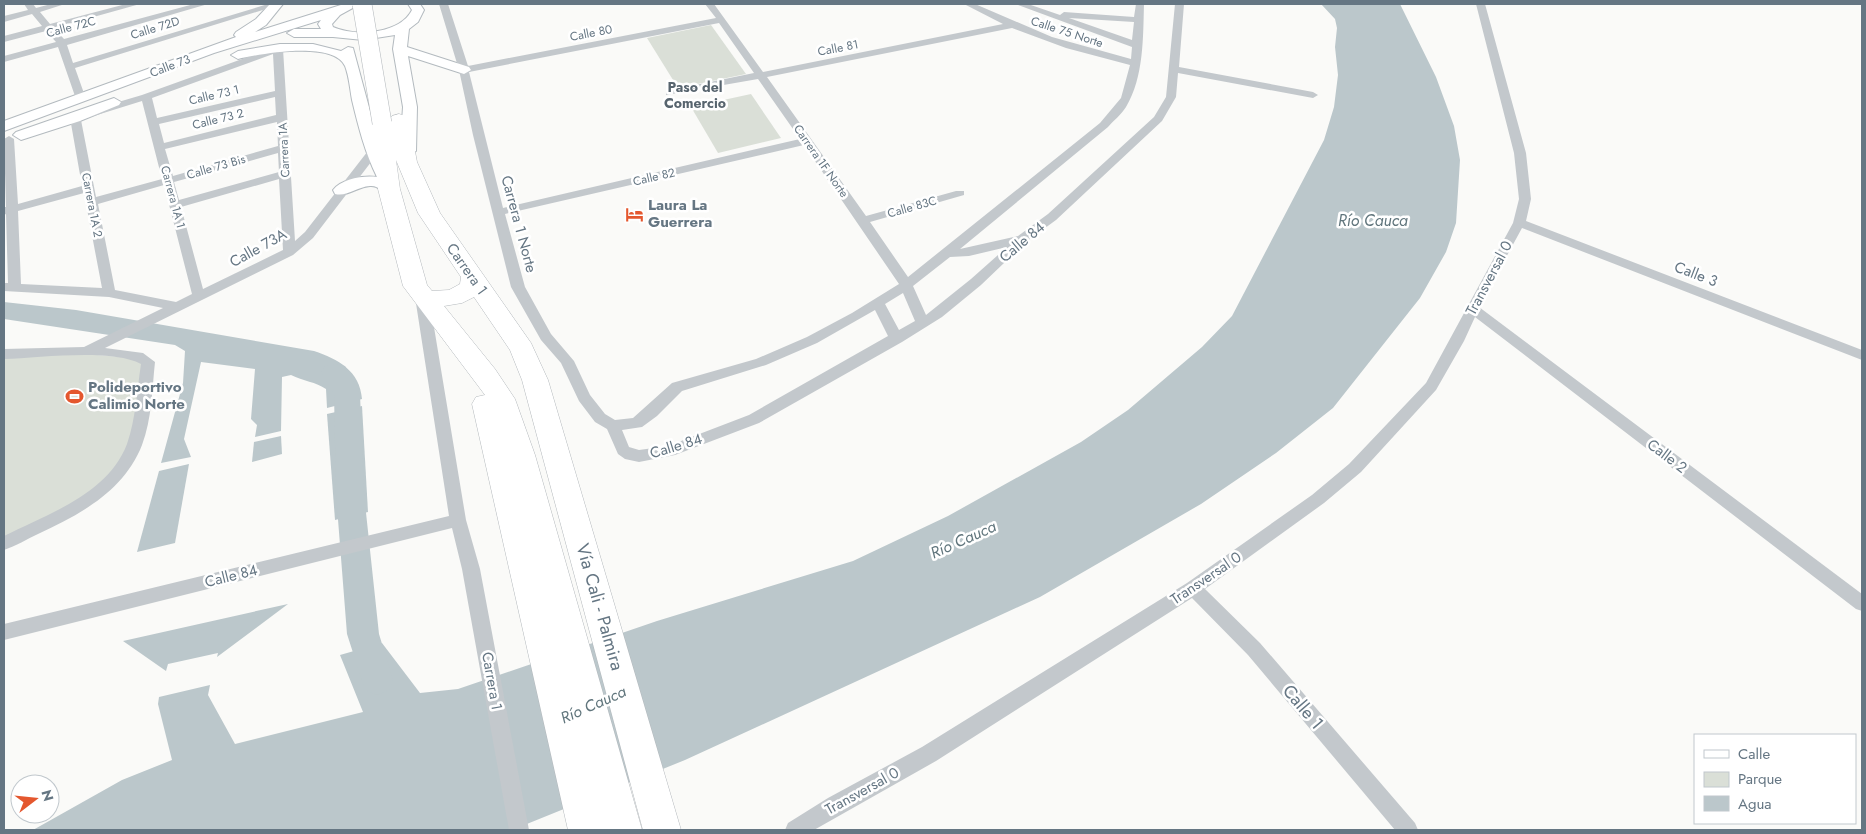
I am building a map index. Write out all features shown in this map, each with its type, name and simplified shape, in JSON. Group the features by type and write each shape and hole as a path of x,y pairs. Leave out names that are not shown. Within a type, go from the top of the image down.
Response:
{"highway":[{"name":"Carrera 1","path":"362,4 390,121 416,186 429,213 522,349 536,380 578,528"},
{"name":"Carrera 1","path":"375,4 390,121 389,189 415,286 463,350 484,395 533,548"},
{"path":"422,297 438,300 455,296 469,287 473,277"},
{"name":"Vía Cali - Palmira","path":"578,528 662,830"},
{"path":"533,548 587,830"},
{"path":"533,548 623,830"}],"main road":[{"path":"210,50 256,26 277,4"},
{"name":"Calle 73","path":"5,135 81,100 210,50 354,4"},
{"path":"408,162 410,107 400,50 404,26 416,17 417,5"},
{"path":"340,8 328,17 325,24 326,28 334,33 346,46 374,148 389,189"},
{"name":"Calle 73","path":"5,135 76,118 185,72 222,53 258,41 302,32 370,36 404,26"},
{"path":"185,72 235,55 298,47 321,49 339,55 351,63"},
{"path":"400,50 464,70"},
{"path":"341,190 351,185 368,181 382,183 389,189"}],"street":[{"path":"4,19 31,7 60,4"},
{"path":"4,39 135,4"},
{"name":"Calle 72D","path":"69,66 212,10 277,4"},
{"name":"Carrera 1 Norte","path":"443,4 464,70 478,135 500,212 518,287 529,310 546,337 567,361 584,397 600,418 613,426"},
{"name":"Carrera 1F Norte","path":"710,4 864,220 906,285 923,323"},
{"name":"Calle 75 Norte","path":"968,4 1010,26 1085,52 1134,63"},
{"path":"1020,4 1136,45"},
{"path":"613,426 637,423 652,412 677,387 761,362 812,340 906,285 947,253 1104,125 1121,107 1127,94 1134,63 1140,4"},
{"name":"Calle 84","path":"613,426 623,450 630,455 639,456 670,451 754,419 923,323 976,282 1022,239 1052,217 1158,119 1171,97 1179,4"},
{"name":"Transversal 0","path":"795,830 835,805 930,754 1193,588 1318,499 1355,468 1431,386 1457,341 1472,308 1519,223 1525,199 1520,153 1480,4"},
{"path":"31,7 61,42 81,100"},
{"name":"Calle 72C","path":"4,59 61,42 212,10"},
{"path":"1041,13 1138,20"},
{"name":"Calle 80","path":"464,70 722,20"},
{"name":"Calle 81","path":"670,94 1010,26"},
{"path":"76,118 146,97 278,49"},
{"name":"Carrera 1A","path":"278,49 289,252"},
{"path":"1174,69 1313,95"},
{"name":"Calle 73 1","path":"154,122 281,93"},
{"name":"Carrera 1A 1","path":"146,97 199,297"},
{"name":"Calle 73 2","path":"160,147 282,117"},
{"name":"Carrera 1A 2","path":"76,118 90,202 109,293"},
{"path":"5,135 9,287 109,293 178,307"},
{"name":"Calle 82","path":"500,212 808,141"},
{"name":"Calle 73 Bis","path":"90,202 284,148"},
{"name":"Calle 73A","path":"89,350 289,252 309,235 374,148"},
{"path":"176,205 286,174"},
{"path":"8,210 88,188"},
{"name":"Calle 83C","path":"864,220 960,193"},
{"name":"Calle 3","path":"1519,223 1862,355"},
{"path":"947,253 969,252 1022,239"},
{"name":"Carrera 1","path":"422,297 458,520 471,569 520,830"},
{"path":"878,303 897,338"},
{"name":"Calle 2","path":"1472,308 1862,604"},
{"name":"Calle 73A","path":"4,354 57,354 89,350 140,356 148,362 134,446 114,481 75,508 4,543"},
{"name":"Calle 84","path":"4,632 458,520"},
{"name":"Calle 1","path":"1193,588 1254,649 1408,830"}],"green space":[{"path":"711,25 746,74 678,88 647,38"},
{"path":"751,94 781,138 718,153 691,107"},
{"name":"Polideportivo Calimio Norte","path":"73,353 145,359 138,429 113,481 67,512 4,543 4,354"}],"water":[{"name":"Río Cauca","path":"1321,4 1400,4 1436,77 1454,126 1460,160 1456,223 1446,252 1420,298 1333,408 1276,453 1201,504 1040,597 685,760 512,830 33,830 44,824 60,824 60,815 122,780 172,760 158,704 159,697 210,685 208,695 235,744 363,712 340,655 382,643 420,693 458,689 657,621 853,561 948,516 1081,442 1128,410 1202,347 1232,316 1324,140 1334,107 1338,75 1335,47 1337,28 1335,19"},
{"path":"4,302 76,310 314,351 339,362 352,374 357,381 362,399 327,408 326,389 291,375 282,377 281,431 255,437 257,425 251,419 255,369 201,362 184,439 191,457 161,463 183,383 185,351 175,345 4,319"},
{"path":"362,406 368,512 335,520 327,414"},
{"path":"281,436 282,454 252,462 254,442"},
{"path":"189,464 175,543 137,552 159,471"},
{"path":"288,604 217,657 218,653 168,664 166,671 123,641"}],"waterway":[{"path":"334,372 336,372 347,394 350,494 363,634 377,680"}],"place":[{"name":"Laura La Guerrera","path":"634,214"},
{"name":"Polideportivo Calimio Norte","path":"74,396"}],"district":[{"name":"Paso del Comercio","path":"695,95"}]}
